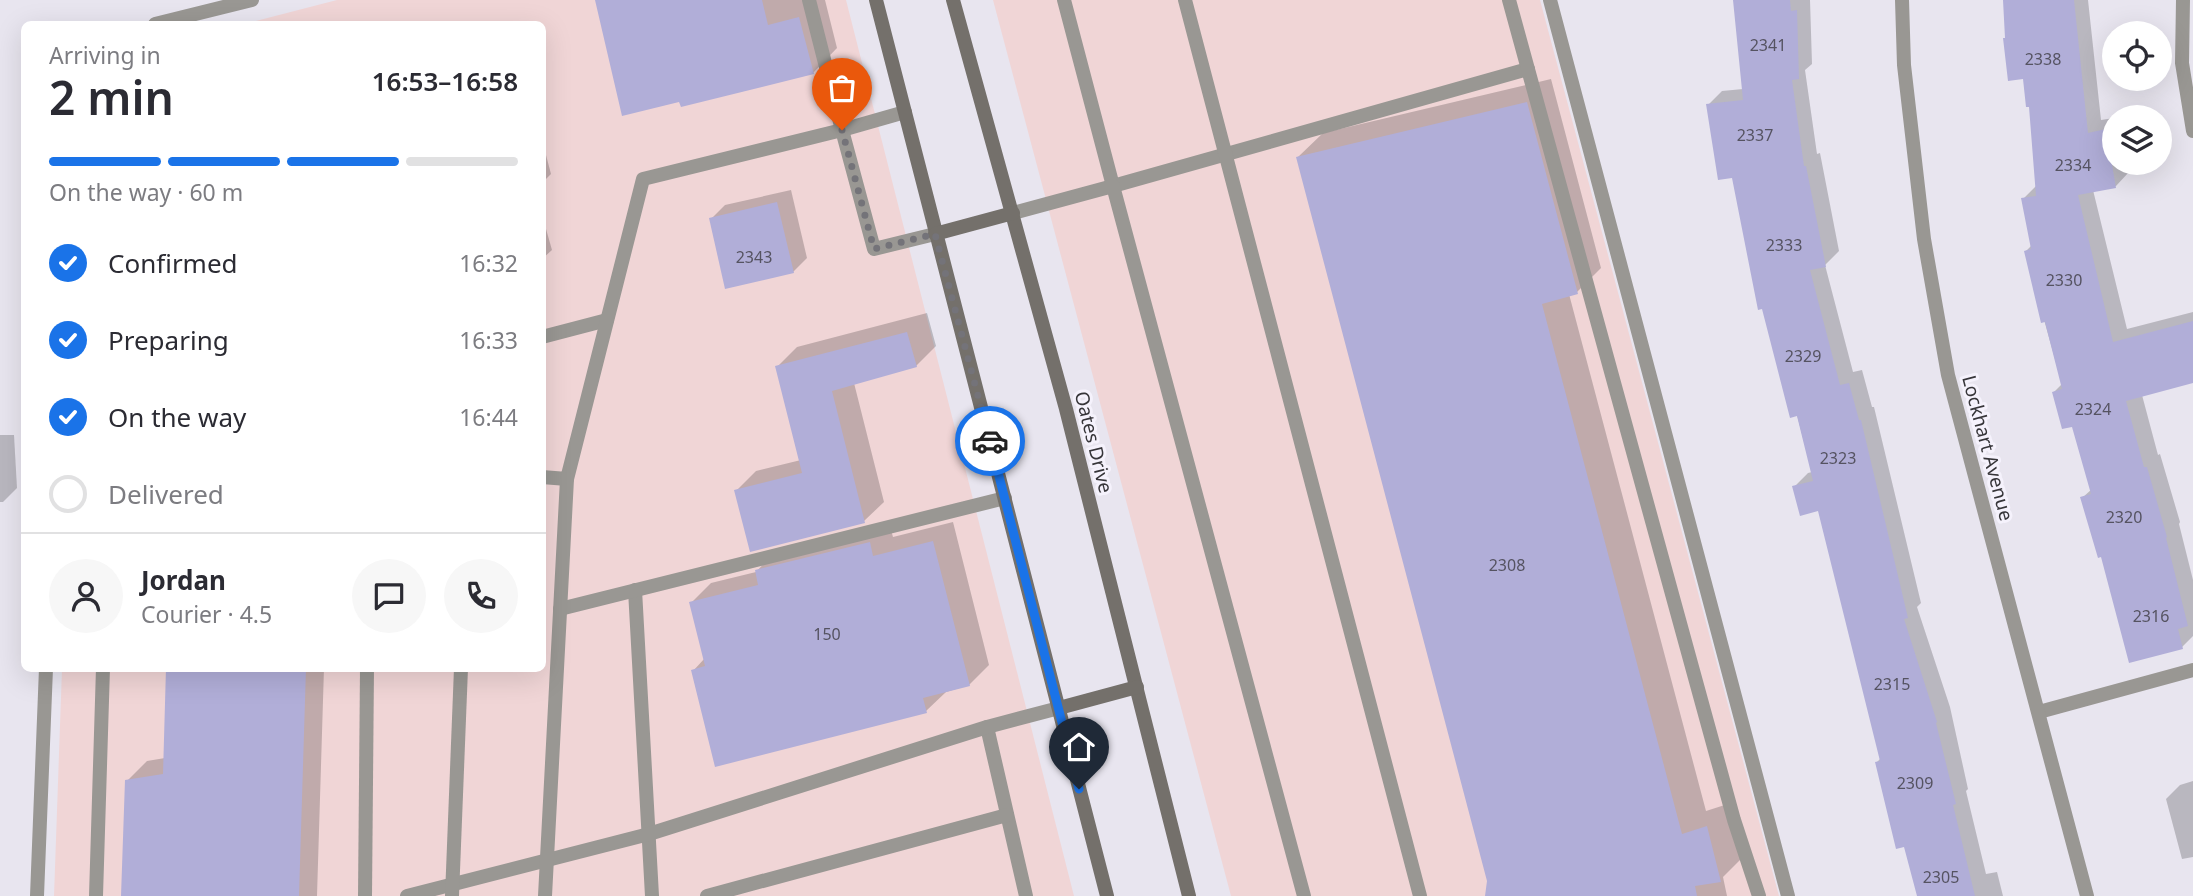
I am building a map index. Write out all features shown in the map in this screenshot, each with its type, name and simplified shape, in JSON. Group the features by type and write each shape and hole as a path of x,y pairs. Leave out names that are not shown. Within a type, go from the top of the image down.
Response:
{"main road":[{"path":"876,0 1107,896"},
{"name":"Oates Drive","path":"953,0 1013,213 1189,896"},
{"path":"935,234 1013,213"},
{"path":"1059,708 1137,687"}],"street":[{"path":"167,21 253,0"},
{"path":"809,0 874,249 935,234"},
{"path":"1064,0 1304,896"},
{"path":"1185,0 1420,896"},
{"path":"1509,0 1734,820 1759,896"},
{"path":"1550,0 1788,896"},
{"name":"Lockhart Avenue","path":"1902,0 1904,65 1924,239 1948,374 2087,896"},
{"path":"2183,0 2182,64 2193,131"},
{"path":"1013,213 1528,69"},
{"path":"545,896 567,479 643,179 905,112"},
{"path":"546,336 607,320"},
{"path":"546,477 567,479"},
{"path":"560,610 1005,498"},
{"path":"635,590 652,896"},
{"path":"2039,712 2193,670"},
{"path":"37,896 46,672"},
{"path":"96,896 103,672"},
{"path":"365,896 367,672"},
{"path":"452,890 461,672"},
{"path":"407,896 452,890 546,860 649,834 987,727 1059,708"},
{"path":"987,727 1026,896"},
{"path":"707,896 1007,814"}],"shaded area":[{"path":"337,0 846,0 1074,896 54,896 62,672 546,672 546,21 256,21"},
{"path":"993,0 1540,0 1779,896 1231,896"}],"building":[{"path":"595,0 762,0 768,25 799,17 814,74 681,107 679,102 622,116"},
{"path":"1733,0 1790,0 1791,11 1797,10 1799,79 1792,80 1804,166 1826,267 1810,270 1840,385 1849,383 1861,420 1908,618 1904,619 1937,722 1975,896 1917,896 1904,847 1896,849 1875,762 1880,761 1818,511 1800,516 1792,486 1813,481 1797,416 1790,418 1762,309 1758,310 1732,178 1718,180 1706,104 1743,100"},
{"path":"2003,0 2074,0 2088,133 2102,130 2102,175 2114,175 2116,188 2078,195 2113,342 2193,321 2193,383 2126,401 2167,537 2188,626 2178,629 2183,649 2129,663 2101,557 2098,558 2080,497 2091,494 2072,427 2062,429 2052,392 2062,389 2045,322 2041,323 2024,251 2031,249 2021,198 2036,196 2029,107 2026,107 2023,79 2008,81"},
{"path":"1527,102 1578,294 1542,304 1682,834 1707,826 1721,882 1695,886 1697,896 1485,896 1487,881 1296,157"},
{"path":"777,202 794,273 725,289 709,218"},
{"path":"907,332 917,367 832,391 865,523 750,552 734,490 802,473 775,366"},
{"path":"933,541 970,686 923,698 927,713 715,767 691,670 705,666 689,602 758,585 755,570 870,542 873,556"},
{"path":"166,672 306,672 299,896 121,896 125,780 163,774"}],"way so far":[{"path":"842,130 874,249 935,234 990,441"}],"route":[{"path":"990,441 1079,789"}]}
